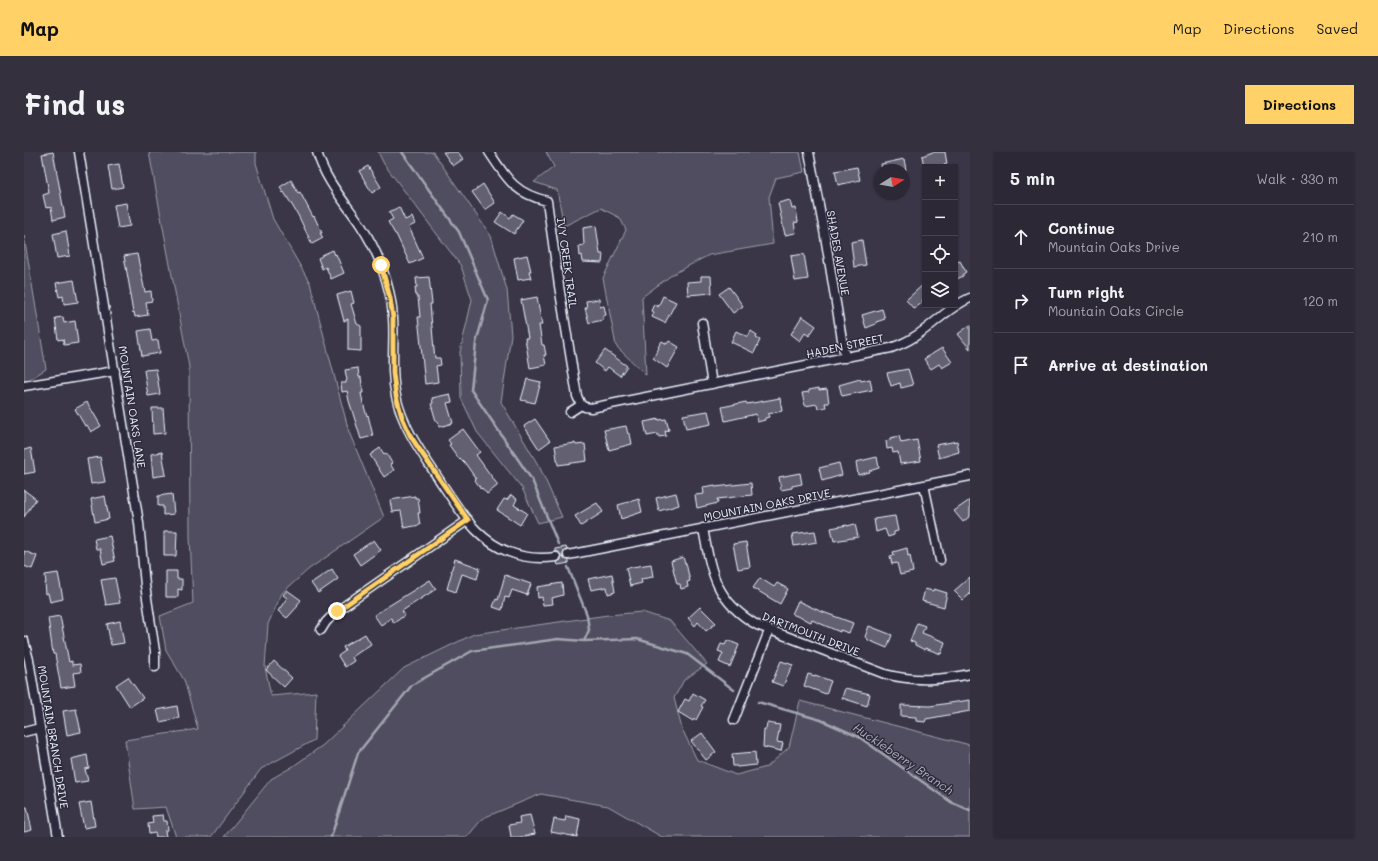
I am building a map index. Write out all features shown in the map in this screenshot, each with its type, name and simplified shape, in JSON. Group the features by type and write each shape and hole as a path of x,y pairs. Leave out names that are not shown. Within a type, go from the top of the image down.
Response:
{"street":[{"name":"MOUNTAIN OAKS LANE","path":"79,152 139,523 155,651 155,667"},
{"path":"317,152 326,175 336,192 368,237 386,279 393,318 393,373 396,396 402,417 410,435 477,531 490,541 509,552 534,558 556,558"},
{"name":"IVY CREEK TRAIL","path":"488,152 507,180 520,191 534,198 547,201 577,396 581,405"},
{"name":"SHADES AVENUE","path":"809,152 825,236 845,358"},
{"name":"HADEN STREET","path":"581,405 591,408 880,351 902,344 915,337 957,304 970,298"},
{"path":"702,323 712,384"},
{"path":"24,386 115,371"},
{"path":"570,412 581,405"},
{"name":"MOUNTAIN OAKS DRIVE","path":"568,555 970,476"},
{"path":"924,485 940,560"},
{"path":"321,630 326,622 337,611 468,520"},
{"name":"DARTMOUTH DRIVE","path":"703,528 713,577 726,600 746,619 769,631 884,674 896,677 921,680 970,674"},
{"path":"734,720 769,631"},
{"name":"MOUNTAIN BRANCH DRIVE","path":"24,641 29,660 58,837"},
{"path":"24,732 40,728"}],"shaded area":[{"path":"149,152 256,152 256,163 273,219 310,283 349,432 384,517 309,569 282,593 268,624 265,667 271,696 316,692 314,740 261,769 211,837 176,837 166,807 135,809 125,740 198,729 184,680 166,650 160,616 193,603 190,536 189,367"},
{"path":"378,152 433,152 491,236 507,290 511,335 501,402 540,468 562,517 538,523 522,488 477,432 461,398 460,352 472,300 461,266 384,164"},
{"path":"546,152 800,152 804,172 776,178 769,197 773,244 709,255 673,274 642,297 646,375 616,346 603,278 626,230 620,218 601,208 564,226 557,190 534,182 554,167"},
{"path":"24,236 46,369 30,379 24,380"},
{"path":"642,612 670,621 707,664 684,680 674,698 682,729 697,760 736,775 767,767 789,747 800,701 970,745 970,837 662,837 608,806 541,794 483,818 467,837 224,837 271,779 292,767 323,745 404,668 474,634 608,615"}],"building":[{"path":"53,152 65,217 53,220 51,207 46,208 43,195 49,193 42,154"},
{"path":"443,152 458,152 463,159 453,166"},
{"path":"933,152 945,152 947,164 923,164 922,156"},
{"path":"904,159 905,164 881,164"},
{"path":"119,164 123,187 112,189 108,166"},
{"path":"368,166 381,187 372,193 359,171"},
{"path":"857,167 860,180 838,185 835,171"},
{"path":"291,180 298,193 300,192 322,233 320,233 323,238 312,244 298,215 280,187"},
{"path":"483,184 495,203 485,210 472,192"},
{"path":"790,200 792,209 796,208 798,222 794,223 796,233 785,235 778,203"},
{"path":"126,203 130,226 118,228 114,205"},
{"path":"399,207 405,220 412,217 415,224 409,227 423,258 410,264 396,234 388,222 393,219 389,212"},
{"path":"502,212 510,218 513,214 523,220 514,234 495,222"},
{"path":"596,226 600,254 603,254 602,263 583,262 582,255 580,256 579,246 584,245 583,228"},
{"path":"66,231 70,256 57,258 53,234"},
{"path":"862,240 866,265 854,267 851,242"},
{"path":"333,250 344,273 331,279 326,267 322,269 318,258"},
{"path":"137,254 145,292 151,291 152,301 146,302 148,315 135,317 134,312 133,313 124,256"},
{"path":"804,254 808,279 795,281 791,256"},
{"path":"527,255 531,278 518,280 514,258"},
{"path":"960,261 966,272 963,276 958,278 958,262"},
{"path":"701,276 711,276 712,293 688,295 687,282 701,281"},
{"path":"429,277 435,358 440,358 441,365 436,366 438,382 425,384 418,317 420,317 418,297 416,297 415,287 417,287 416,278"},
{"path":"74,280 78,302 64,304 63,296 59,297 56,283"},
{"path":"922,286 922,303 914,309 906,300"},
{"path":"729,287 743,306 733,313 719,294"},
{"path":"351,291 354,303 351,304 357,324 361,326 361,351 348,350 348,319 344,321 337,295"},
{"path":"663,296 676,302 665,323 652,317 654,312 651,311 654,304 658,307"},
{"path":"537,297 542,325 539,325 542,345 544,345 546,355 544,355 546,365 530,368 525,338 528,338 521,300"},
{"path":"599,299 600,307 604,306 606,315 603,316 603,320 589,323 585,308 587,308 586,301"},
{"path":"882,309 885,319 866,328 862,315"},
{"path":"802,316 816,326 809,336 805,333 800,341 791,334"},
{"path":"63,317 64,323 75,321 78,343 64,345 63,339 58,340 55,318"},
{"path":"970,325 970,349 958,334"},
{"path":"150,329 152,341 158,340 160,353 142,356 138,331"},
{"path":"736,331 748,337 751,331 757,335 756,338 760,340 754,353 731,342"},
{"path":"662,341 667,344 669,341 679,347 667,368 653,358"},
{"path":"942,348 952,362 942,368 939,364 931,369 924,359"},
{"path":"605,350 627,366 620,376 608,367 605,371 595,363"},
{"path":"358,368 359,377 361,377 363,393 361,393 363,403 367,416 368,415 373,436 361,439 347,391 342,392 341,383 346,383 347,380 345,370"},
{"path":"156,369 160,394 148,396 144,370"},
{"path":"908,369 913,385 901,388 900,383 891,386 887,373"},
{"path":"527,379 541,382 535,403 521,400"},
{"path":"860,379 861,381 870,379 872,390 842,396 839,385"},
{"path":"819,388 819,390 827,389 829,403 825,403 826,407 818,409 817,404 805,406 802,393"},
{"path":"450,394 452,402 447,403 453,423 439,427 431,404 433,403 432,398"},
{"path":"780,398 782,411 768,414 769,417 765,418 765,420 757,422 756,414 725,421 722,407 746,402 747,404"},
{"path":"87,402 101,426 91,432 87,425 85,426 75,409"},
{"path":"152,408 163,408 165,433 153,434"},
{"path":"708,411 711,424 686,429 683,415"},
{"path":"535,419 550,441 539,449 524,426"},
{"path":"666,419 669,430 665,431 666,436 658,437 658,434 647,436 644,422"},
{"path":"626,426 628,434 630,434 632,444 609,450 604,430"},
{"path":"463,429 480,452 476,455 497,484 497,486 487,494 482,488 481,489 465,463 460,458 459,459 449,445 451,444 448,440"},
{"path":"899,436 901,443 917,440 921,461 900,464 898,452 893,453 892,448 887,449 886,441 890,440 890,438"},
{"path":"957,441 959,452 939,458 936,445"},
{"path":"575,443 576,445 585,444 587,461 558,465 555,446"},
{"path":"31,448 35,472 24,474 24,450"},
{"path":"380,448 384,454 386,453 394,470 384,477 370,455"},
{"path":"162,452 166,475 153,477 151,454"},
{"path":"100,457 105,482 91,484 87,459"},
{"path":"877,457 879,468 858,475 856,462"},
{"path":"839,463 842,475 822,481 819,468"},
{"path":"800,473 802,484 781,490 779,477"},
{"path":"751,483 752,495 717,499 718,503 697,508 695,495 704,494 703,487"},
{"path":"24,490 36,499 24,517"},
{"path":"676,493 679,505 659,511 656,498"},
{"path":"172,494 174,514 163,515 163,506 158,506 158,496"},
{"path":"511,495 517,499 514,505 527,513 520,525 497,510 504,499 507,500"},
{"path":"105,496 109,519 95,522 91,499"},
{"path":"415,496 415,498 418,498 420,525 404,528 401,511 392,512 390,500"},
{"path":"639,499 642,512 621,519 618,505"},
{"path":"970,500 970,516 963,522 954,511"},
{"path":"597,503 603,512 581,526 575,516"},
{"path":"895,516 898,531 894,532 894,535 888,537 885,529 876,532 874,519"},
{"path":"855,524 858,537 834,541 831,528"},
{"path":"164,531 177,531 176,556 164,556"},
{"path":"815,531 817,542 794,546 792,534"},
{"path":"110,536 115,561 103,564 100,549 96,549 94,539"},
{"path":"374,540 381,550 360,565 353,554"},
{"path":"746,542 750,567 738,569 733,544"},
{"path":"566,547 567,550 564,551 563,556 564,559 569,560 569,563 558,565 557,562 561,560 561,556 559,552 555,552 555,549"},
{"path":"907,548 908,556 910,555 913,572 900,575 897,563 892,564 890,556 894,555 893,552"},
{"path":"24,551 37,556 32,569 24,566"},
{"path":"683,557 690,581 687,582 688,587 681,589 680,584 677,584 671,561"},
{"path":"455,559 480,568 477,579 462,574 456,592 447,589"},
{"path":"651,564 653,577 641,579 642,583 630,586 626,568"},
{"path":"332,569 338,579 318,593 311,583"},
{"path":"166,571 177,571 177,579 182,579 182,590 178,589 178,597 166,597"},
{"path":"58,573 63,599 50,602 48,593 46,594 45,575"},
{"path":"612,574 615,592 608,594 607,587 591,590 588,579"},
{"path":"505,575 531,584 527,595 512,590 509,598 505,597 502,610 493,607 496,599 498,600"},
{"path":"970,577 970,594 963,600 954,591"},
{"path":"115,578 120,603 106,605 101,580"},
{"path":"760,578 774,587 777,583 788,589 780,604 753,588"},
{"path":"430,580 436,589 402,611 405,615 394,623 391,618 381,625 374,615"},
{"path":"562,583 563,595 552,598 553,604 543,605 542,597 538,598 537,587"},
{"path":"925,589 933,591 934,589 947,593 944,607 922,601"},
{"path":"287,590 301,600 297,605 298,606 287,618 278,611 287,598 283,595"},
{"path":"798,601 853,623 849,633 840,630 840,632 812,620 811,622 792,614"},
{"path":"700,607 716,623 706,631 698,622 695,626 688,618"},
{"path":"60,616 69,662 72,661 72,665 80,664 81,672 73,673 75,686 61,688 55,654 53,654 48,618"},
{"path":"120,621 124,643 111,645 107,624"},
{"path":"917,623 925,626 922,633 945,642 941,654 925,648 925,650 910,641"},
{"path":"869,626 892,635 887,648 868,640 865,637"},
{"path":"365,634 371,644 352,657 354,661 345,667 338,656 345,651 343,647"},
{"path":"727,640 739,645 730,667 719,662 723,653 718,651 721,644 725,645"},
{"path":"274,661 292,678 284,687 266,670"},
{"path":"781,661 793,665 783,686 772,682"},
{"path":"808,674 831,681 826,694 804,686"},
{"path":"128,677 143,698 130,707 116,685"},
{"path":"845,688 870,694 867,706 842,698"},
{"path":"693,693 705,700 696,720 694,719 693,721 678,712 685,699 689,701"},
{"path":"970,700 970,711 926,719 925,722 916,721 916,717 901,716 901,705 930,706"},
{"path":"177,706 179,718 160,722 157,710"},
{"path":"76,709 81,732 67,735 63,711"},
{"path":"767,723 780,725 777,742 783,743 781,751 763,747 764,729 766,729"},
{"path":"702,733 716,752 706,760 691,741"},
{"path":"755,752 756,765 733,766 732,754"},
{"path":"87,755 89,768 85,769 88,781 75,783 71,759"},
{"path":"91,802 95,826 84,828 79,804"},
{"path":"24,807 27,807 32,830 24,832"},
{"path":"163,815 164,821 167,821 168,830 165,831 166,837 156,837 155,833 149,834 148,824 153,823 152,816"},
{"path":"530,815 535,834 511,837 509,825 520,823 519,817"},
{"path":"566,816 580,819 577,837 551,832 554,819 565,821"}],"waterway":[{"name":"Huckleberry Branch","path":"402,152 459,232 488,300 476,343 471,390 532,480 558,544"},
{"name":"Huckleberry Branch","path":"568,567 587,615 589,630 584,641"},
{"name":"Huckleberry Branch","path":"331,837 358,753 412,685 472,651 558,639 584,641 637,639 687,654 734,690"},
{"name":"Huckleberry Branch","path":"758,702 821,720 859,737 951,802 970,810"}],"route":[{"path":"337,611 468,520 410,435 402,417 396,396 393,373 393,318 386,279 381,265"}]}
